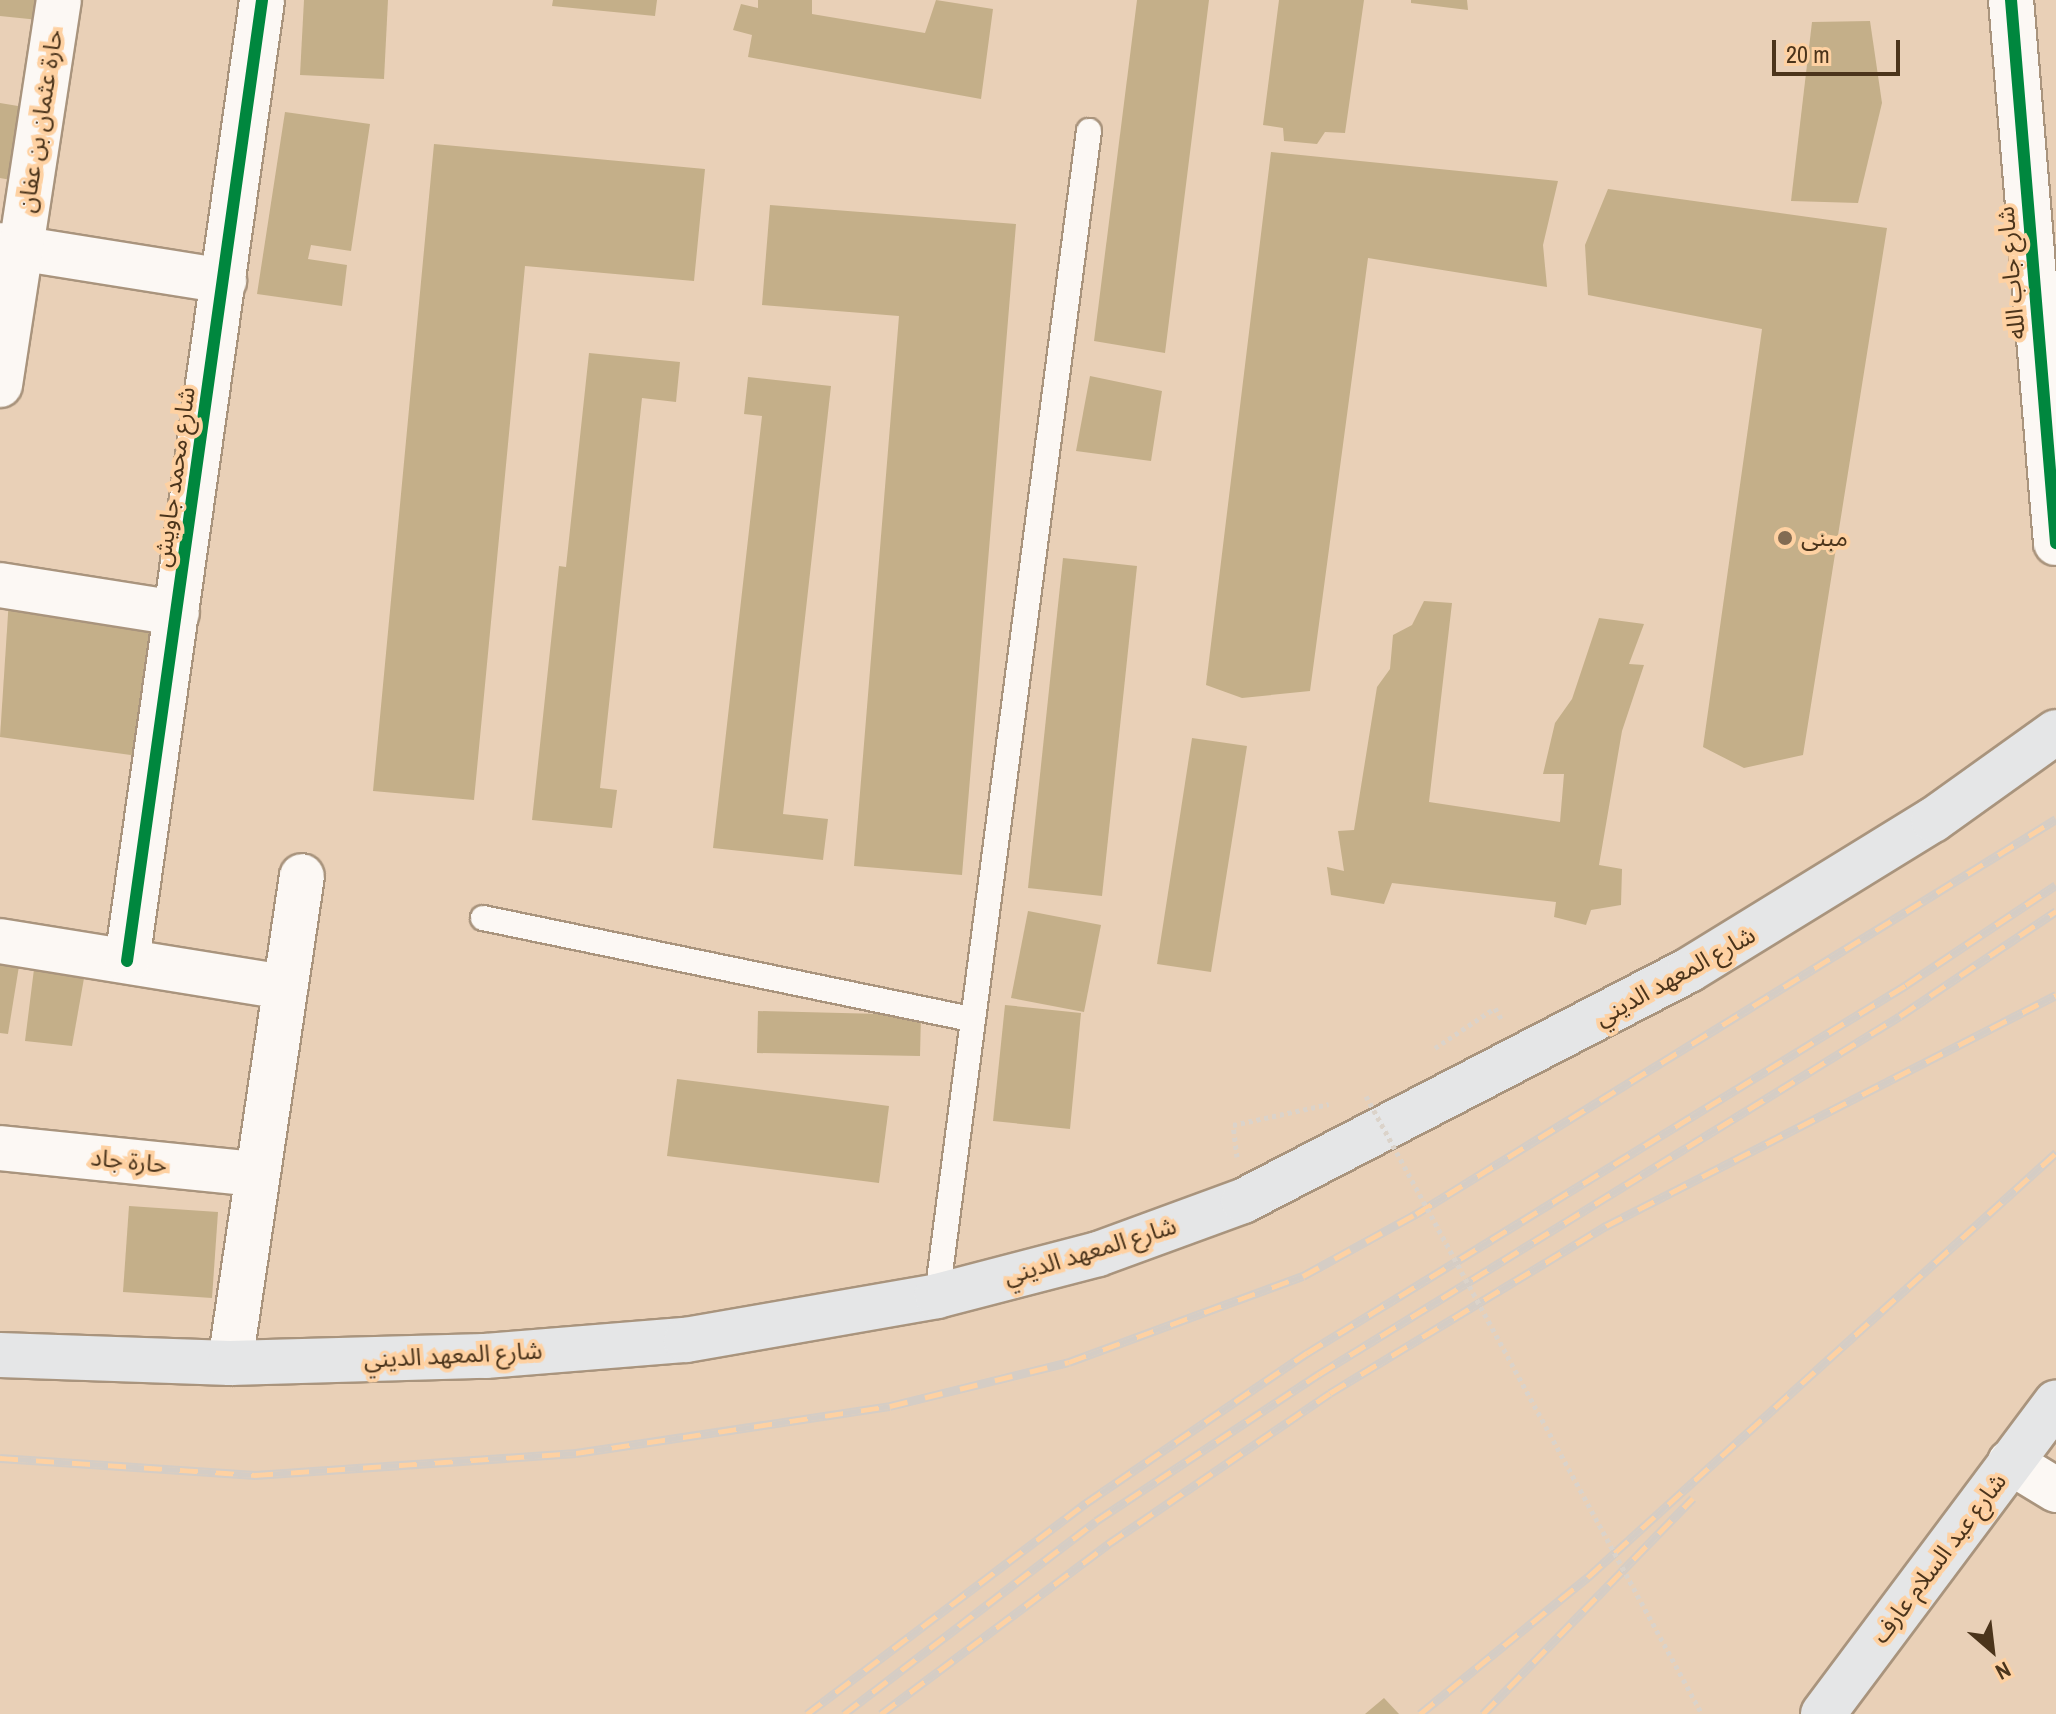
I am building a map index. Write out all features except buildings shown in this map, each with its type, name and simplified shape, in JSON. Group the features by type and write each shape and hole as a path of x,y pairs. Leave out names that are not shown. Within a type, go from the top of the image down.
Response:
{"main road":[{"name":"شارع المعهد الديني","path":"0,1355 230,1363 485,1356 686,1340 937,1296 1098,1254 1243,1201 1703,962 1933,820 2056,732"},
{"name":"شارع عبد السلام عارف","path":"1823,1714 2056,1403"}],"street":[{"name":"حارة عثمان بن عفان","path":"0,385 10,246 59,0"},
{"name":"شارع محمد جاويش","path":"127,961 262,0"},
{"name":"شارع جاب الله","path":"2011,0 2056,543"},
{"path":"10,246 224,281"},
{"path":"0,585 177,613"},
{"path":"230,1363 302,876"},
{"path":"0,941 285,987"},
{"name":"حارة جاد","path":"0,1148 257,1174"},
{"path":"2010,1462 2056,1490"}],"lane":[{"path":"937,1296 970,1019 1089,131"},
{"path":"483,918 970,1019"}],"path":[{"path":"1430,1052 1495,1008"},
{"path":"1351,1099 1366,1096 1379,1087"},
{"path":"1366,1096 1702,1714"},
{"path":"1233,1125 1336,1102"}],"railway":[{"path":"0,1458 255,1475 576,1453 890,1406 1069,1362 1303,1276 1416,1214 2056,819"},
{"path":"807,1714 1086,1503 1307,1353 1906,985 2056,885"},
{"path":"844,1714 1096,1521 1319,1374 1900,1016 2056,911"},
{"path":"881,1714 1108,1544 1330,1393 1606,1226 2056,995"},
{"path":"1420,1714 1588,1577 2056,1153"},
{"path":"1483,1714 1693,1498"}],"cycle path":[{"path":"127,961 262,0"},
{"path":"2011,0 2056,543"}],"place":[{"name":"مبنى","path":"1785,538"}]}
